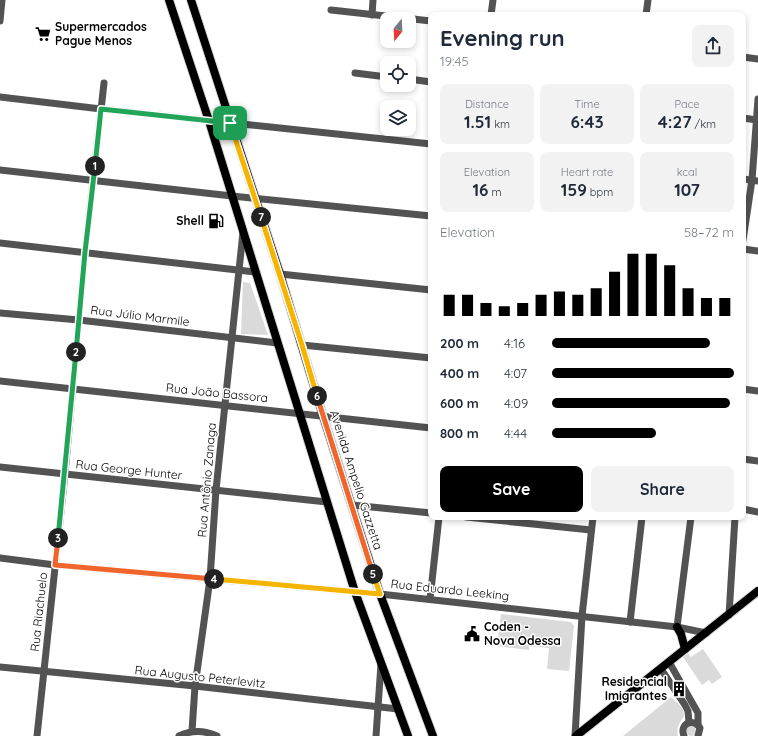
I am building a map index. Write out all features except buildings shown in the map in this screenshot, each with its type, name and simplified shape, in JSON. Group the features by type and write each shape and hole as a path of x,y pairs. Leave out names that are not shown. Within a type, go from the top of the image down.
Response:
{"main road":[{"path":"169,0 209,121 355,592 408,736"},
{"name":"Avenida Ampelio Gazzetta","path":"191,0 280,274 323,416 380,594 433,736"},
{"path":"576,736 758,591"},
{"path":"677,626 685,649"}],"street":[{"path":"0,21 2,0"},
{"path":"372,14 373,0"},
{"path":"491,12 493,0"},
{"path":"646,12 648,0"},
{"path":"331,10 428,21"},
{"path":"746,57 758,59"},
{"path":"355,73 380,76"},
{"path":"416,80 428,82"},
{"name":"Rua Riachuelo","path":"37,736 65,474 85,252 104,83"},
{"path":"0,97 428,144"},
{"path":"746,225 755,181 758,99"},
{"path":"746,118 757,120"},
{"path":"0,170 232,196 428,216"},
{"name":"Rua Antônio Zanaga","path":"192,731 196,686 210,579 216,490 243,230"},
{"path":"0,243 256,272"},
{"path":"746,249 758,251"},
{"path":"280,274 428,290"},
{"name":"Rua Júlio Marmile","path":"0,313 79,320 278,342"},
{"path":"302,345 428,358"},
{"name":"Rua João Bassora","path":"0,380 428,428"},
{"path":"746,389 758,391"},
{"path":"746,459 758,461"},
{"name":"Rua George Hunter","path":"0,467 327,502"},
{"path":"352,505 428,513"},
{"path":"746,510 758,512"},
{"path":"430,599 439,520"},
{"path":"495,520 591,530"},
{"path":"576,736 582,616 593,520"},
{"path":"630,622 642,520"},
{"path":"677,626 690,520"},
{"path":"729,614 735,520"},
{"name":"Rua Eduardo Leeking","path":"0,558 55,565 430,599 677,626 706,633"},
{"path":"376,736 381,661"},
{"path":"669,662 698,713 698,725 700,732 698,736"},
{"name":"Rua Augusto Peterlevitz","path":"0,667 196,686 398,710"},
{"path":"661,668 685,705 688,711 689,722"},
{"path":"670,683 678,678"},
{"path":"684,736 682,730 683,727 689,722 698,725"},
{"path":"179,736 192,731 214,735"}],"shaded area":[{"path":"243,282 250,283 268,335 241,334"},
{"path":"501,614 571,622 574,626 569,671 547,669 549,648 529,646 529,650 497,646"},
{"path":"703,649 722,677 712,684 709,680 702,685 683,657 688,653 691,657"},
{"path":"671,697 679,704 684,714 679,725 678,736 623,736"},
{"path":"689,726 693,726 695,727 695,735 689,736 686,733 686,729"}],"place":[{"name":"Supermercados Pague Menos","path":"43,34"},
{"name":"Shell","path":"216,221"},
{"name":"Coden - Nova Odessa","path":"472,634"},
{"name":"Residencial Imigrantes","path":"679,689"}],"route":[{"path":"101,109 230,123 280,274 323,416 380,594 55,565 65,474 85,252 101,109"}]}
